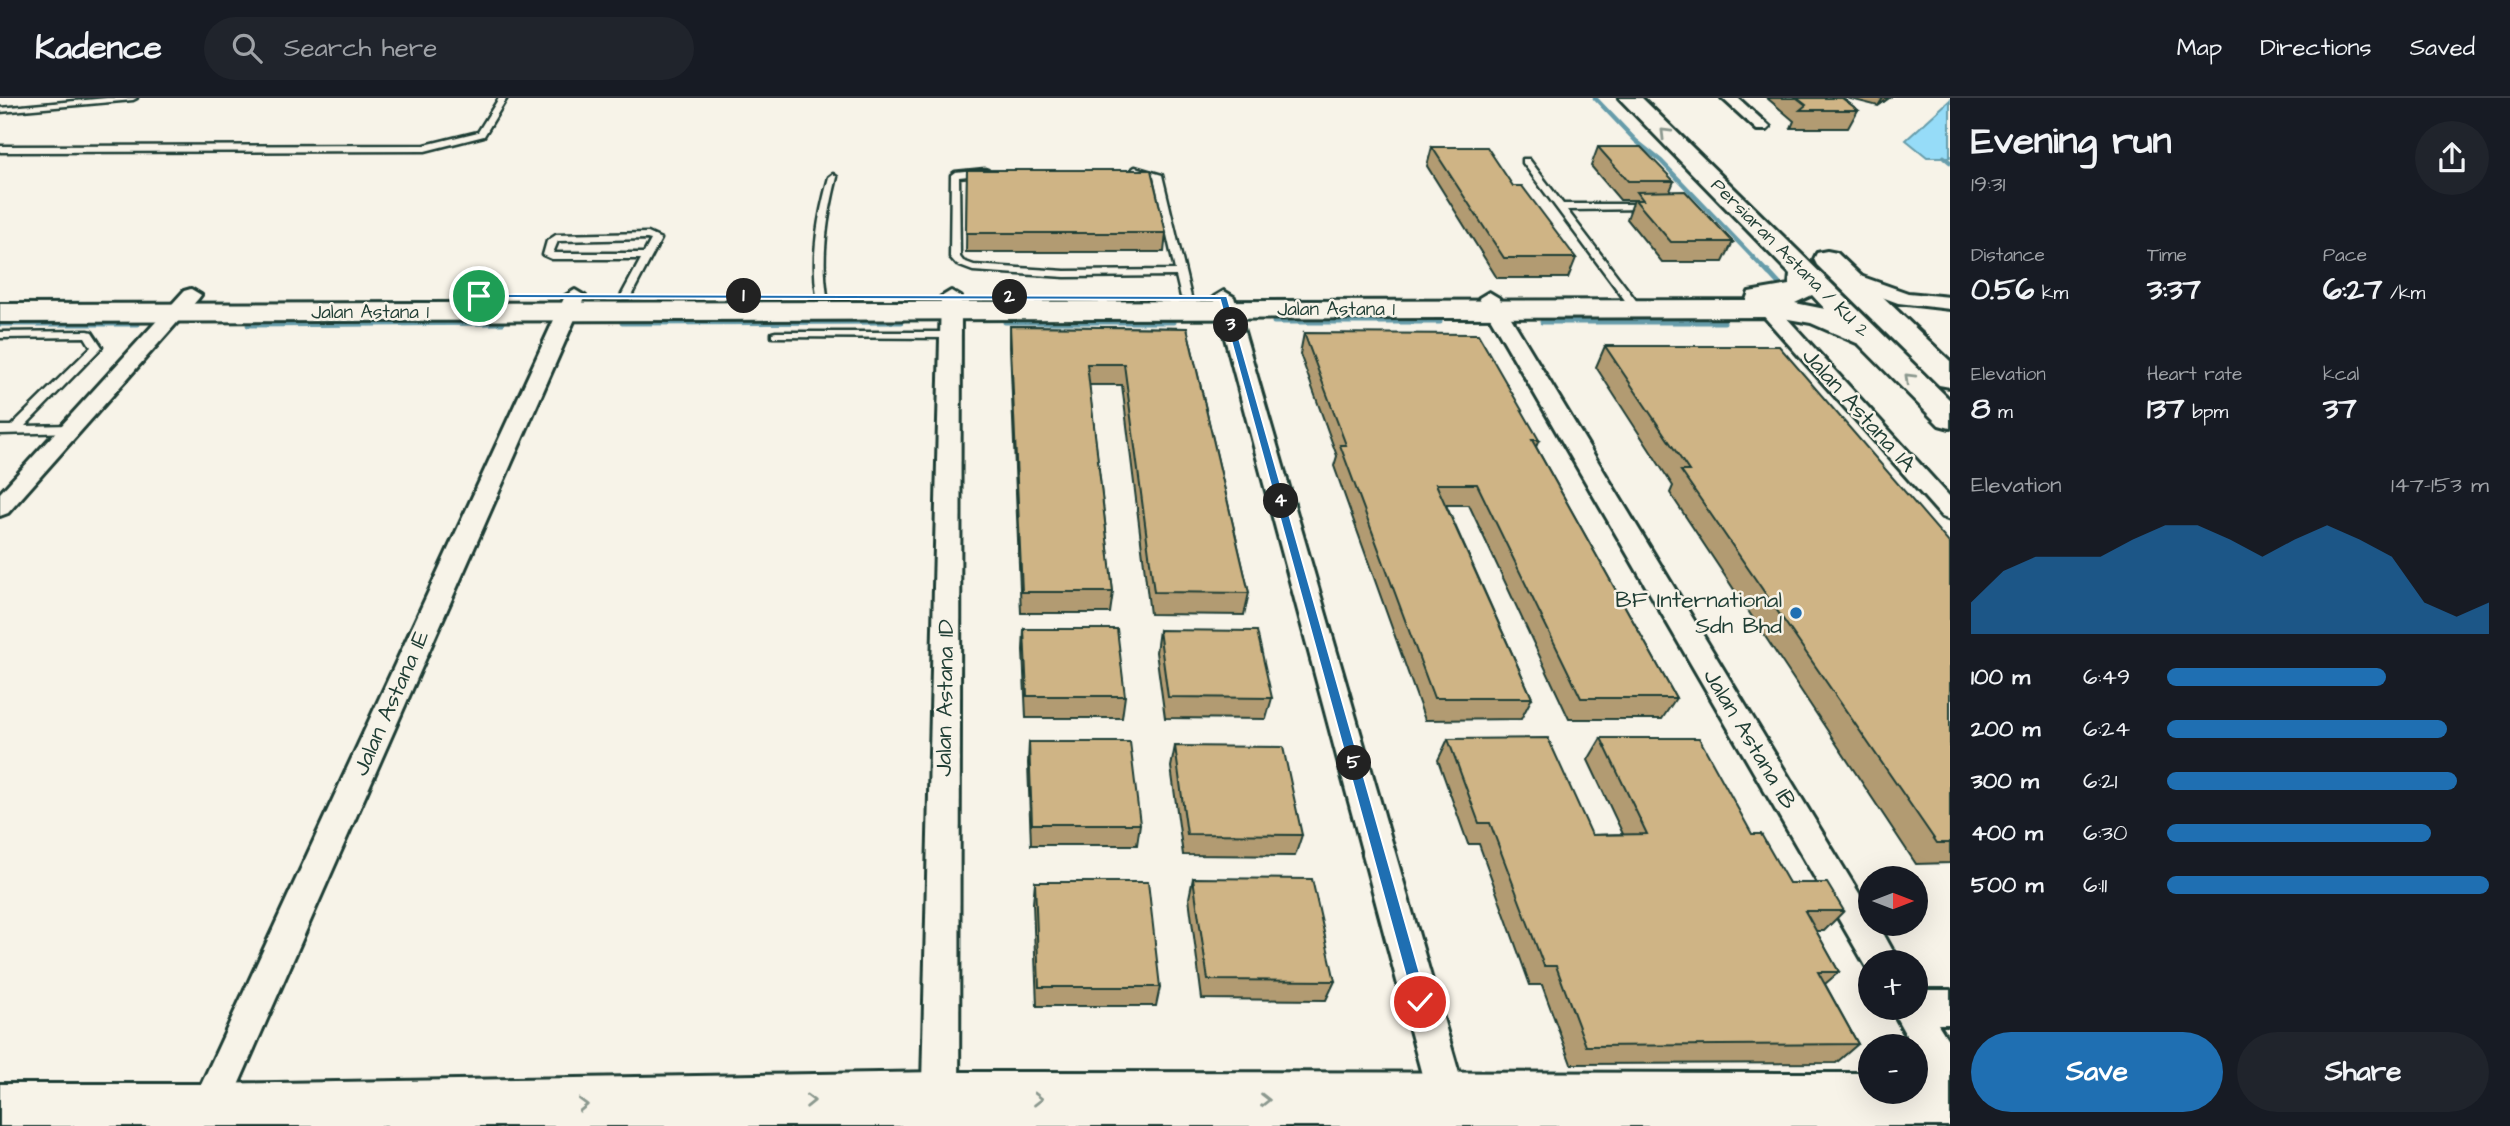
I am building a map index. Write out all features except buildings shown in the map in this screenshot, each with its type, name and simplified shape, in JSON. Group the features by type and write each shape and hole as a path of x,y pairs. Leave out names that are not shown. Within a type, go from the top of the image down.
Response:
{"street":[{"name":"Persiaran Astana / KU 2","path":"1630,98 1950,418"},
{"path":"1729,98 1762,127"},
{"name":"Persiaran Astana / KU 2","path":"1722,156 1950,377"},
{"name":"Jalan Astana 1","path":"1633,303 1785,297 1803,289 1804,271"},
{"path":"1846,277 1891,295 1926,303"},
{"name":"Jalan Astana 1","path":"571,304 626,296 822,296 950,314 1183,285 1225,304"},
{"name":"Jalan Astana 1","path":"0,296 183,304 571,304 950,314 1225,304 1633,303 1767,308 1819,316 1868,338"},
{"name":"Jalan Astana 1B","path":"1492,303 1875,950"},
{"path":"1908,337 1896,316 1907,307 1926,303 1950,303"},
{"name":"Jalan Astana 1","path":"0,313 183,304"},
{"path":"0,508 183,304"},
{"name":"Jalan Astana 1E","path":"208,1111 571,304"},
{"path":"1225,304 1448,1101"},
{"name":"Jalan Astana 1A","path":"1767,308 1950,512"},
{"name":"Jalan Astana 1D","path":"940,1112 950,314"},
{"path":"1928,1007 1950,1007"},
{"path":"1916,1020 1950,1077"},
{"path":"0,1111 940,1112 1448,1101 1950,1100"}],"lane":[{"path":"0,110 134,98"},
{"path":"0,149 425,148 481,134 503,98"},
{"path":"1526,161 1633,303"},
{"path":"995,172 955,175 955,257 960,263 973,268 1183,285 1158,175 1127,170"},
{"path":"822,296 816,263 818,233 833,177"},
{"path":"1561,207 1665,206"},
{"path":"626,296 656,239 648,236 556,238 552,241 548,255 647,256"},
{"path":"776,335 950,314"},
{"path":"0,335 88,334 97,347 15,429"},
{"path":"0,430 71,429"}],"water":[{"path":"1950,100 1950,157 1927,157 1906,140"}],"waterway":[{"path":"1595,98 1636,141 1661,161 1769,274"},
{"path":"1944,157 1950,162"},
{"path":"1768,272 1780,285"},
{"path":"622,323 902,322"},
{"path":"1005,322 1174,322"},
{"path":"1274,322 1440,322"},
{"path":"1542,322 1724,322"},
{"path":"248,325 503,323"},
{"path":"0,324 138,324"}],"place":[{"name":"BF International Sdn Bhd","path":"1796,613"}],"route":[{"path":"479,296 1224,297 1420,1002"}]}
